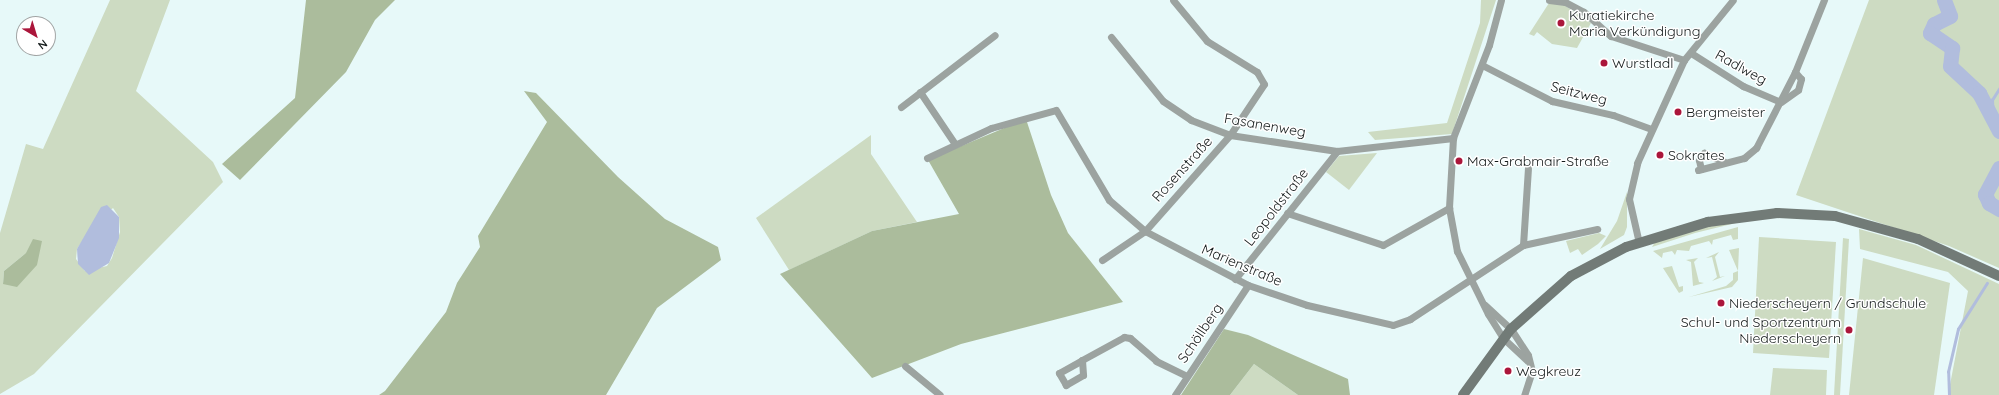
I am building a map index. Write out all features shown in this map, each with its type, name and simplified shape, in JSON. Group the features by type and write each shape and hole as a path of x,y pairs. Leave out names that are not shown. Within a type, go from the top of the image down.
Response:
{"main road":[{"path":"1463,395 1511,329 1550,293 1586,266 1639,243 1708,222 1777,213 1810,214 1896,231 1999,276"}],"street":[{"name":"Rosenstraße","path":"1102,260 1145,231 1230,135 1264,82 1257,72 1207,41 1173,0"},
{"path":"1501,0 1482,65 1453,138 1449,208 1458,251 1470,277 1503,338 1528,360"},
{"path":"1549,0 1565,2 1584,12 1611,36 1684,60"},
{"path":"1639,243 1632,221 1630,193 1651,129 1684,60 1733,0"},
{"path":"1724,161 1704,153 1699,160 1699,169 1724,161 1744,158 1756,148 1795,72 1824,0"},
{"path":"901,107 995,35"},
{"name":"Fasanenweg","path":"1111,37 1163,102 1191,120 1230,135 1337,151 1453,138"},
{"name":"Radlweg","path":"1691,53 1743,86 1780,102"},
{"name":"Seitzweg","path":"1482,65 1552,101 1613,115 1651,129"},
{"path":"1780,102 1798,90 1801,79 1795,72"},
{"path":"920,92 955,144 927,158"},
{"name":"Marienstraße","path":"955,144 991,128 1056,110 1109,200 1145,231 1248,285 1307,305 1393,325 1410,319 1470,277 1523,245 1597,229"},
{"name":"Leopoldstraße","path":"1235,279 1337,151"},
{"path":"1523,245 1528,168"},
{"path":"1287,213 1378,246 1389,243 1449,208"},
{"name":"Schöllberg","path":"1175,395 1248,285"},
{"path":"1485,305 1511,329 1524,347 1532,371 1524,395"},
{"path":"1082,360 1124,337 1130,338 1156,361 1187,376"},
{"path":"905,366 940,395"}],"green space":[{"path":"110,0 170,0 136,91 213,162 223,182 34,374 0,394 0,233 26,144 43,149","holes":["113,208 119,217 120,232 112,258 107,266 85,271 76,259 77,249 92,226","26,253 3,284 4,271"]},
{"path":"306,0 395,0 375,20 346,72 240,180 222,164 295,98"},
{"path":"1481,0 1496,0 1452,134 1375,140 1368,132 1447,123 1480,23"},
{"path":"1869,0 1999,0 1999,268 1949,246 1796,195"},
{"path":"1549,3 1564,5 1591,23 1577,48 1552,44 1537,32 1534,36 1529,34"},
{"path":"524,91 536,93 618,177 665,219 718,247 721,260 657,308 606,395 379,395 385,391 446,312 457,283 480,247 478,236 547,122"},
{"path":"1026,119 1051,195 1068,233 1123,302 961,344 872,378 780,274 872,231 959,214 928,160"},
{"path":"871,135 871,154 917,222 872,231 789,270 756,218"},
{"path":"1377,153 1349,190 1326,172 1339,156"},
{"path":"1627,192 1627,227 1624,235 1600,249 1617,221"},
{"path":"1736,223 1695,233 1652,247 1655,242 1710,226"},
{"path":"1738,227 1738,239 1733,240 1731,235 1713,240 1712,245 1709,241 1691,246 1689,251 1677,250 1675,255 1672,251 1663,253 1662,258 1653,251"},
{"path":"1859,229 1916,245 1999,284 1999,395 1948,395 1968,291 1948,272 1860,249"},
{"path":"1599,233 1606,236 1598,244 1582,255 1578,249 1570,253 1566,241"},
{"path":"1759,237 1836,242 1829,358 1753,353"},
{"path":"1843,238 1849,239 1840,395 1834,395"},
{"path":"33,239 42,241 37,265 17,287 3,284 4,271 26,253"},
{"path":"1739,248 1738,271 1729,250"},
{"path":"1719,252 1715,257 1720,277 1725,276 1712,281 1717,277 1712,257 1706,258"},
{"path":"1698,258 1694,262 1699,282 1704,283 1693,286 1691,262 1686,260"},
{"path":"1863,258 1950,283 1934,395 1849,395"},
{"path":"1672,266 1679,287 1683,286 1683,291 1679,293 1663,268"},
{"path":"1738,271 1738,280 1732,287 1689,297 1726,286 1733,280 1733,273"},
{"path":"1224,329 1248,335 1348,379 1350,395 1298,395 1254,364 1230,395 1181,395"},
{"path":"1254,364 1298,395 1230,395"},
{"path":"1773,368 1827,370 1826,395 1770,395"}],"water":[{"path":"107,205 119,217 119,238 109,263 89,275 78,264 77,249 101,207"}],"waterway":[{"path":"1944,0 1950,16 1934,24 1930,33 1952,48 1950,66 1979,93 1999,131"},
{"path":"1993,119 1992,100 1999,89"},
{"path":"1999,168 1985,194 1989,203 1999,209"},
{"path":"1949,395 1948,372 1958,329 1987,283"}],"place":[{"name":"Kuratiekirche Maria Verkündigung","path":"1561,23"},
{"name":"Wurstladl","path":"1604,63"},
{"name":"Bergmeister","path":"1678,112"},
{"name":"Sokrates","path":"1660,155"},
{"name":"Max-Grabmair-Straße","path":"1459,161"},
{"name":"Niederscheyern / Grundschule","path":"1721,303"},
{"name":"Schul- und Sportzentrum Niederscheyern","path":"1849,330"},
{"name":"Wegkreuz","path":"1508,371"}]}
